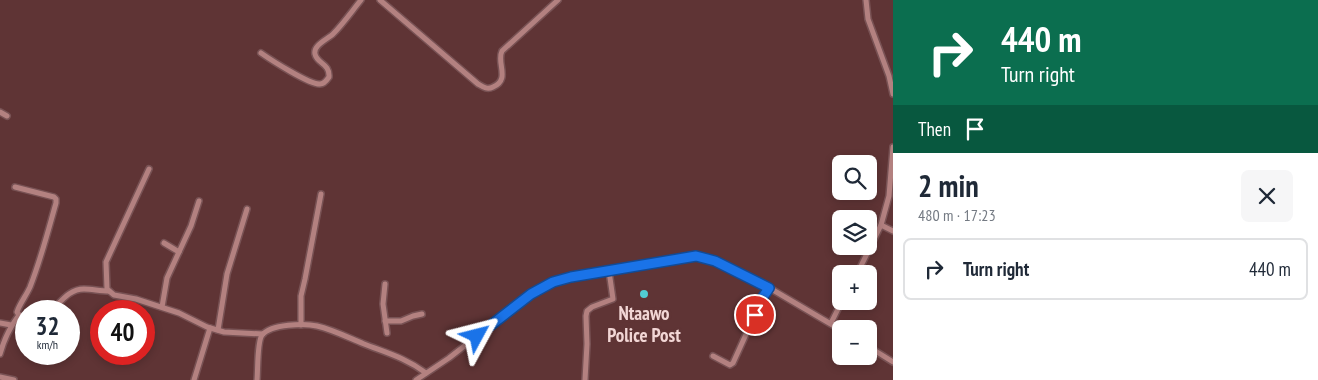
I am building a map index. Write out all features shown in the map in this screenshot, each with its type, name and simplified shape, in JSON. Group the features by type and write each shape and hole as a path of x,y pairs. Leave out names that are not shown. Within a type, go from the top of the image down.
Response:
{"street":[{"path":"261,53 313,82 324,83 329,77 329,71 315,55 315,51 318,46 333,35 361,0"},
{"path":"380,0 478,84 484,88 490,88 496,86 502,79 503,72 500,57 502,51 558,0"},
{"path":"866,0 868,19 889,76 893,94"},
{"path":"0,112 7,116"},
{"path":"861,265 881,225 889,196 893,148"},
{"path":"108,291 106,262 148,169"},
{"path":"15,187 56,199 41,257 29,290 23,300"},
{"path":"889,196 893,191"},
{"path":"300,325 301,296 306,279 320,194"},
{"path":"162,308 167,278 191,226 199,201"},
{"path":"218,330 227,274 247,209"},
{"path":"881,225 893,230"},
{"path":"164,243 179,252"},
{"path":"418,380 525,298 553,282 571,277 696,256 715,261 769,288 831,323 838,310"},
{"path":"585,380 587,311 592,307 613,299 609,271"},
{"path":"385,284 384,304 387,333"},
{"path":"713,356 730,365 733,363 763,297 769,288"},
{"path":"62,300 69,293 76,290 108,291 114,296 136,299 179,313 210,328 224,332 263,334"},
{"path":"385,321 401,321 422,314"},
{"path":"0,354 3,342 15,320"},
{"path":"0,322 11,325"},
{"path":"257,380 259,343 263,334 270,329 280,326 300,325 316,326 341,334 397,356 414,364 426,373"},
{"path":"194,380 210,328"},
{"path":"877,352 893,362"},
{"path":"0,377 14,380"}],"place":[{"name":"Ntaawo Police Post","path":"644,294"}],"route":[{"path":"477,336 531,294 553,282 571,277 696,256 715,261 769,288 755,315"}]}
